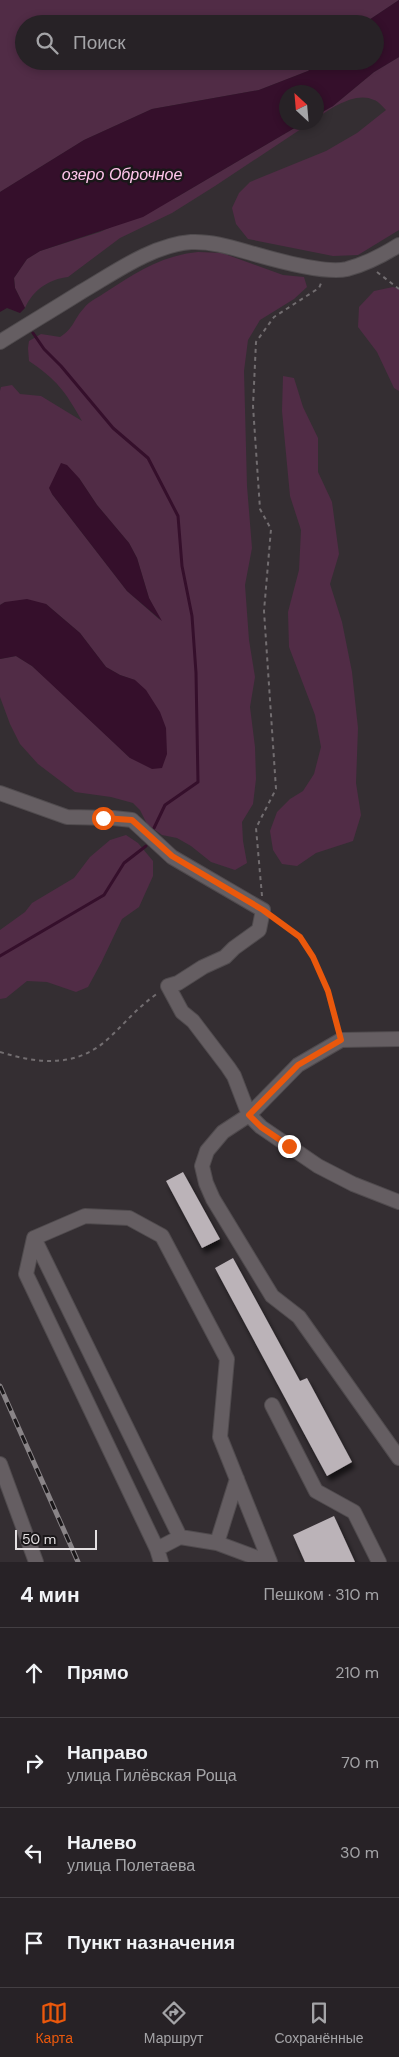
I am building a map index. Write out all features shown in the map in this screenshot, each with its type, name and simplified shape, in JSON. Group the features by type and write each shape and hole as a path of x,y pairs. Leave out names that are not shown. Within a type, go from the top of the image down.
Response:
{"street":[{"path":"0,342 144,256 160,249 191,242 230,246 257,255 326,269 346,269 365,263 399,245"},
{"path":"0,793 67,818 132,820 172,856 263,910 259,930 225,957 197,970 178,984 168,986 182,1012 193,1021 234,1076 249,1115 261,1127 318,1166 353,1184 399,1202"},
{"path":"399,1039 341,1040 298,1065 249,1115 223,1132 207,1151 202,1166 206,1183 234,1235 272,1296 299,1317 399,1458"},
{"path":"34,1238 85,1216 129,1218 162,1236 227,1360 220,1437 269,1562"},
{"path":"34,1238 180,1537"},
{"path":"34,1238 26,1274 159,1555 180,1537 217,1543 269,1562"},
{"path":"272,1405 316,1491 354,1512 379,1562"},
{"path":"0,1464 36,1562"},
{"path":"217,1543 237,1479"}],"path":[{"path":"365,263 399,289"},
{"path":"326,269 319,288 274,318 256,342 253,406 260,509 271,529 264,611 276,789 256,828 263,910 300,937 313,957 328,991 341,1040"},
{"path":"0,1052 44,1061 61,1061 82,1056 108,1039 129,1016 168,986"}],"shaded area":[{"path":"0,0 399,0 376,15 15,15 15,70 309,70 259,90 152,109 84,140 0,192"},
{"path":"399,57 399,230 358,255 333,256 248,239 236,224 232,208 239,193 250,182 326,151 357,133 386,110 376,101 359,98 344,102 324,113 324,111 333,106 374,72 384,70 384,66"},
{"path":"291,130 299,130 172,213 120,238 68,277 54,280 42,286 32,296 25,308 15,288 14,278 27,259 40,251 100,232 177,197"},
{"path":"198,252 222,253 283,275 304,277 307,287 294,299 260,320 248,340 244,371 247,486 252,548 245,585 249,640 255,677 250,707 255,747 256,779 253,804 242,822 247,863 235,870 211,862 191,846 177,838 162,835 147,824 140,810 133,803 111,797 75,792 38,764 20,744 0,697 0,659 16,656 32,666 49,681 130,758 135,680 120,675 106,667 80,633 46,604 5,602 0,605 0,391 1,387 12,385 20,394 41,396 82,421 60,387 47,374 29,361 29,341 41,334 60,337 69,330 80,312 91,301 150,266 185,254","holes":["79,478 97,505 129,543 137,558 149,598 160,620 127,591 52,494"]},
{"path":"393,287 399,289 399,391 394,388 377,352 358,327 359,307 374,291"},
{"path":"283,376 294,378 303,407 318,438 318,472 332,502 339,554 330,584 342,622 352,672 358,728 356,783 361,815 353,841 316,853 297,866 282,864 273,850 270,831 277,812 290,799 303,791 314,774 321,747 315,715 289,647 288,612 299,570 301,530 290,496 282,411"},
{"path":"126,835 138,843 153,861 153,876 139,907 122,919 88,987 76,992 47,982 27,981 6,998 0,999 0,930 25,912 32,903 74,878 90,857 110,840"}],"water":[{"name":"озеро Оброчное","path":"399,0 399,57 384,66 384,15 376,15"},
{"name":"озеро Оброчное","path":"309,70 377,70 324,111 324,85 279,85 279,130 291,130 143,217 40,251 27,259 14,278 15,288 25,308 20,313 7,308 0,312 0,192 84,140 152,109 259,90"},
{"path":"61,463 67,465 79,478 97,505 129,543 137,558 149,598 162,621 127,591 52,494 49,488"},
{"path":"27,599 46,604 80,633 106,667 120,675 135,680 146,690 160,712 166,728 167,754 162,768 152,769 130,758 32,666 16,656 0,659 0,605 5,602"}],"building":[{"path":"183,1172 220,1239 202,1248 166,1181"},
{"path":"233,1258 300,1381 307,1378 352,1462 327,1476 215,1268"},
{"path":"334,1516 355,1562 305,1562 293,1535"}],"waterway":[{"path":"33,333 44,349 61,366 113,428 148,458 178,516 182,566 192,616 196,673 198,782 165,805 154,828"},
{"path":"0,956 104,895 124,863 146,846"}],"railway":[{"path":"0,1386 78,1562"}],"route":[{"path":"103,818 132,820 172,856 263,910 300,937 313,957 328,991 341,1040 298,1065 249,1115 261,1127 289,1146"}]}
